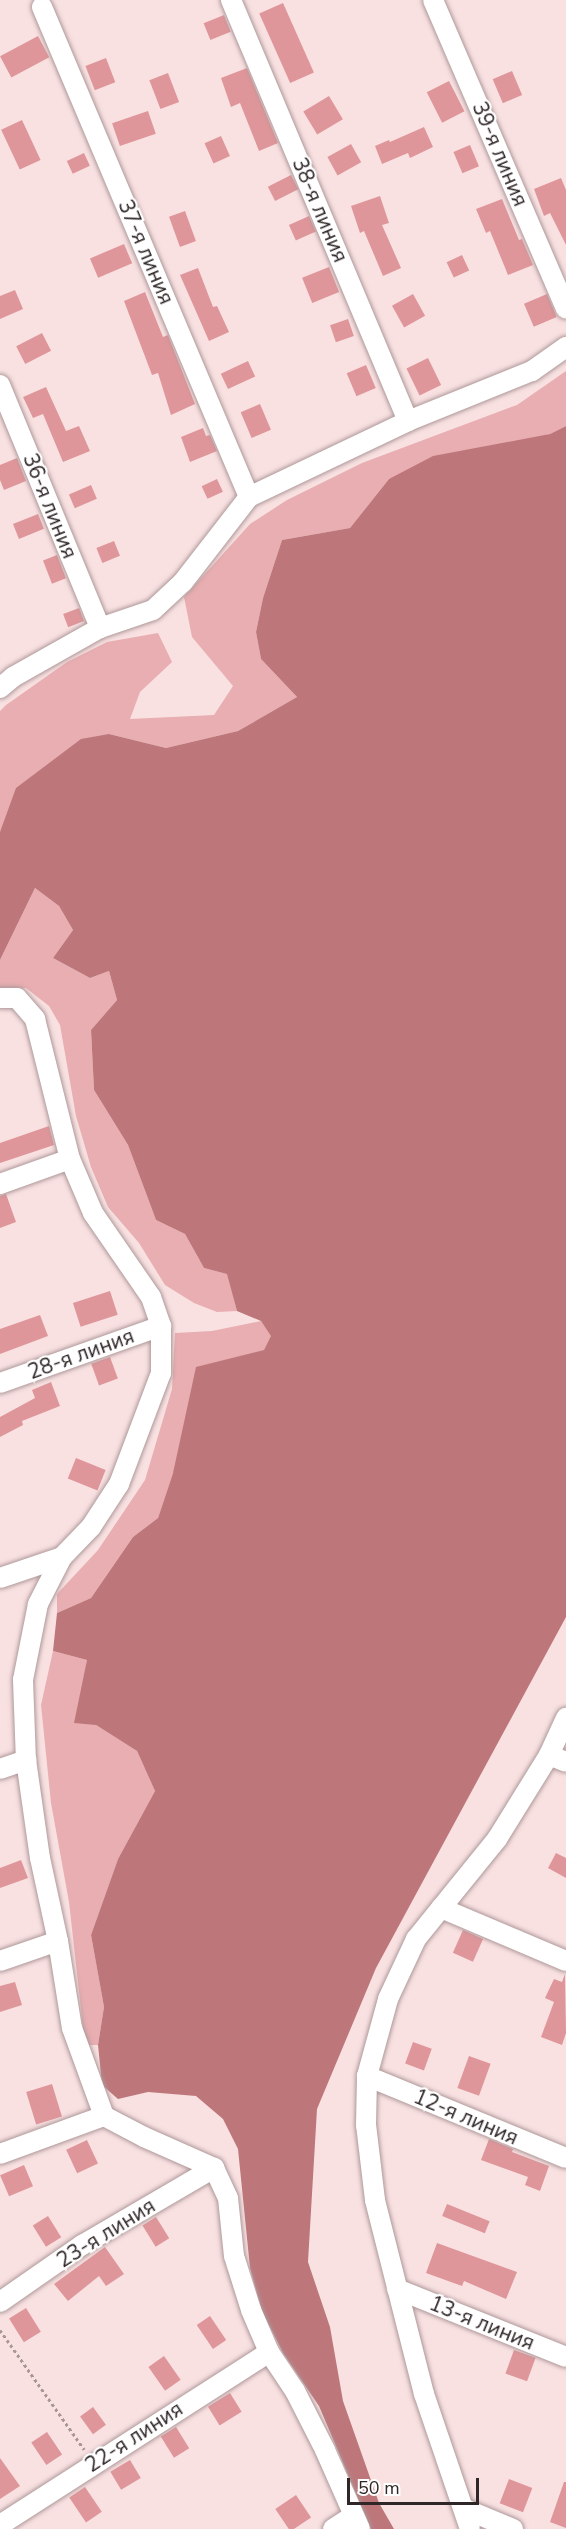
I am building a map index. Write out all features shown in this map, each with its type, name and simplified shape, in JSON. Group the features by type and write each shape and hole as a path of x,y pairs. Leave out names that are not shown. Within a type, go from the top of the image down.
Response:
{"street":[{"name":"38-я линия","path":"231,0 408,421"},
{"name":"39-я линия","path":"433,0 566,309"},
{"name":"37-я линия","path":"42,7 249,497"},
{"path":"0,688 13,677 100,628 153,610 183,582 249,497 408,421 532,371 566,347"},
{"name":"36-я линия","path":"0,384 100,628"},
{"path":"0,998 17,998 35,1019 70,1159 93,1213 151,1297 161,1326 161,1373 119,1484 91,1527 62,1557 38,1604 23,1680 26,1760 40,1858 58,1941 72,2028 104,2116 213,2168 228,2198 234,2256 251,2310 269,2352 295,2391 325,2450 357,2523 333,2529"},
{"path":"0,1184 70,1159"},
{"name":"28-я линия","path":"0,1383 161,1326"},
{"path":"0,1578 62,1557"},
{"path":"470,2529 424,2394 375,2200 366,2125 367,2076 388,1999 416,1939 558,1759 566,1718"},
{"path":"0,1769 26,1760"},
{"path":"441,1908 566,1961"},
{"path":"0,1962 58,1941"},
{"name":"12-я линия","path":"367,2076 566,2158"},
{"path":"0,2154 104,2116"},
{"name":"23-я линия","path":"0,2302 82,2245 213,2168"},
{"name":"13-я линия","path":"398,2289 566,2357"},
{"name":"22-я линия","path":"0,2525 93,2463 269,2352"},
{"path":"465,2509 513,2529"}],"path":[{"path":"0,2330 93,2463"}],"shaded area":[{"path":"566,371 566,426 550,434 389,479 350,528 282,540 263,598 256,632 261,659 297,697 238,731 166,748 109,734 0,832 0,711 6,705 67,662 107,642 158,633 172,662 140,692 130,719 214,715 233,686 192,637 184,597 250,524 287,500 362,463 517,405"},
{"path":"566,426 566,1617 376,1968 317,2109 308,2262 330,2327 343,2401 379,2503 394,2529 371,2529 319,2406 283,2353 262,2311 250,2268 238,2149 223,2119 196,2096 148,2092 118,2099 102,2085 98,2045 104,2007 91,1935 118,1859 155,1791 137,1751 96,1725 74,1723 87,1660 53,1651 57,1613 91,1598 133,1537 158,1518 173,1473 196,1367 264,1350 271,1336 261,1321 237,1311 227,1274 204,1268 185,1234 156,1220 128,1145 94,1090 91,1030 117,1000 109,971 90,978 53,958 73,930 59,906 35,888 0,960 0,832 16,788 81,739 109,734 166,748 238,731 297,697 261,659 256,632 263,598 282,540 350,528 389,479 433,456 550,434"},
{"path":"35,888 59,906 73,930 53,958 90,978 109,971 117,1000 91,1030 94,1090 128,1145 156,1220 185,1234 204,1268 228,1274 237,1311 217,1312 194,1303 165,1285 139,1243 108,1207 91,1167 76,1116 60,1025 49,1006 26,988 0,990 0,960"},
{"path":"261,1321 272,1336 265,1350 250,1354 173,1473 158,1518 133,1537 91,1598 57,1613 57,1594 98,1550 145,1480 172,1389 175,1333 212,1331"},
{"path":"53,1651 87,1660 84,1684 96,1725 137,1751 155,1791 118,1859 91,1935 104,2007 98,2045 85,2045 69,1902 51,1803 41,1705"}],"building":[{"path":"283,3 314,72 290,83 259,14"},
{"path":"224,15 231,32 210,40 204,23"},
{"path":"38,36 49,57 11,77 0,56"},
{"path":"106,58 115,82 95,90 85,66"},
{"path":"247,68 278,143 259,151 240,103 231,107 221,78"},
{"path":"512,71 522,95 503,103 493,79"},
{"path":"168,73 179,102 160,109 149,80"},
{"path":"449,81 464,111 442,123 427,92"},
{"path":"329,96 343,119 317,135 303,111"},
{"path":"148,111 156,134 120,146 112,123"},
{"path":"22,120 41,160 20,170 1,130"},
{"path":"424,127 433,147 410,158 408,153 382,164 375,146"},
{"path":"221,136 230,156 214,163 205,143"},
{"path":"351,144 361,162 338,175 327,157"},
{"path":"470,145 479,166 462,173 453,152"},
{"path":"84,153 90,166 73,174 67,161"},
{"path":"291,175 298,189 275,201 268,187"},
{"path":"561,178 566,190 566,245 550,213 544,216 534,189"},
{"path":"380,196 389,223 382,225 401,268 383,276 364,231 360,233 351,206"},
{"path":"502,199 519,240 522,239 533,265 508,275 490,231 486,233 476,209"},
{"path":"185,211 196,241 180,247 169,217"},
{"path":"309,216 316,232 296,240 289,225"},
{"path":"124,244 132,263 98,278 90,258"},
{"path":"462,255 469,270 454,278 447,262"},
{"path":"329,267 339,292 312,303 302,278"},
{"path":"198,268 213,307 217,306 229,332 209,341 180,275"},
{"path":"15,290 23,309 0,319 0,296"},
{"path":"145,292 163,337 168,335 195,404 171,415 158,373 152,375 124,301"},
{"path":"413,294 425,316 404,328 392,306"},
{"path":"547,294 557,317 534,327 524,304"},
{"path":"348,319 354,336 336,342 330,325"},
{"path":"42,333 51,351 25,364 16,346"},
{"path":"428,358 441,385 420,395 406,369"},
{"path":"248,361 255,376 228,389 221,374"},
{"path":"366,365 376,388 356,396 347,373"},
{"path":"46,387 66,431 79,426 90,451 63,462 43,414 33,418 23,397"},
{"path":"260,404 271,430 252,438 241,412"},
{"path":"203,428 206,436 210,435 217,451 190,462 181,437"},
{"path":"17,458 26,481 4,490 0,480 0,465"},
{"path":"217,479 223,492 208,499 202,486"},
{"path":"91,485 97,499 75,508 69,494"},
{"path":"38,514 44,529 19,539 13,524"},
{"path":"114,541 120,556 102,563 96,548"},
{"path":"57,555 66,578 52,584 43,560"},
{"path":"79,608 84,621 68,627 63,614"},
{"path":"49,1126 54,1145 0,1163 0,1143"},
{"path":"6,1194 16,1222 0,1228 0,1196"},
{"path":"110,1291 118,1315 81,1327 73,1303"},
{"path":"40,1315 48,1336 0,1354 0,1329"},
{"path":"110,1357 118,1379 99,1385 91,1364"},
{"path":"51,1382 60,1406 22,1421 23,1425 0,1437 0,1417 35,1398 32,1390"},
{"path":"76,1458 106,1470 97,1490 68,1478"},
{"path":"556,1853 566,1858 566,1878 548,1868"},
{"path":"21,1860 28,1878 0,1888 0,1868"},
{"path":"463,1930 483,1939 473,1962 453,1953"},
{"path":"565,1974 566,2033 562,2045 541,2037 554,2002 545,1998 554,1979 562,1982"},
{"path":"15,1982 22,2005 0,2012 0,1986"},
{"path":"413,2042 432,2049 424,2070 405,2064"},
{"path":"469,2056 491,2064 479,2096 457,2088"},
{"path":"52,2084 62,2117 36,2124 26,2092"},
{"path":"489,2139 513,2149 512,2152 549,2166 540,2191 525,2185 528,2177 481,2160"},
{"path":"87,2140 98,2164 77,2173 66,2150"},
{"path":"24,2165 33,2186 9,2196 0,2175"},
{"path":"447,2204 490,2221 485,2233 442,2216"},
{"path":"48,2216 61,2237 46,2247 33,2226"},
{"path":"156,2217 169,2238 156,2247 142,2225"},
{"path":"437,2243 517,2272 506,2299 464,2281 462,2286 426,2273"},
{"path":"105,2247 124,2274 106,2286 99,2276 68,2301 54,2284"},
{"path":"26,2308 41,2332 24,2342 9,2319"},
{"path":"210,2316 226,2340 213,2349 197,2325"},
{"path":"514,2350 536,2358 527,2381 505,2373"},
{"path":"164,2356 181,2380 165,2391 148,2367"},
{"path":"230,2393 242,2412 220,2425 208,2407"},
{"path":"93,2407 106,2425 93,2434 80,2416"},
{"path":"176,2427 189,2448 174,2458 161,2437"},
{"path":"47,2432 62,2454 46,2465 31,2443"},
{"path":"0,2458 20,2486 0,2499"},
{"path":"130,2460 141,2478 121,2490 110,2472"},
{"path":"509,2479 532,2488 523,2512 500,2503"},
{"path":"564,2482 566,2482 566,2528 550,2522"},
{"path":"85,2487 102,2512 86,2522 69,2498"},
{"path":"296,2495 311,2517 294,2529 289,2529 275,2509"}]}
